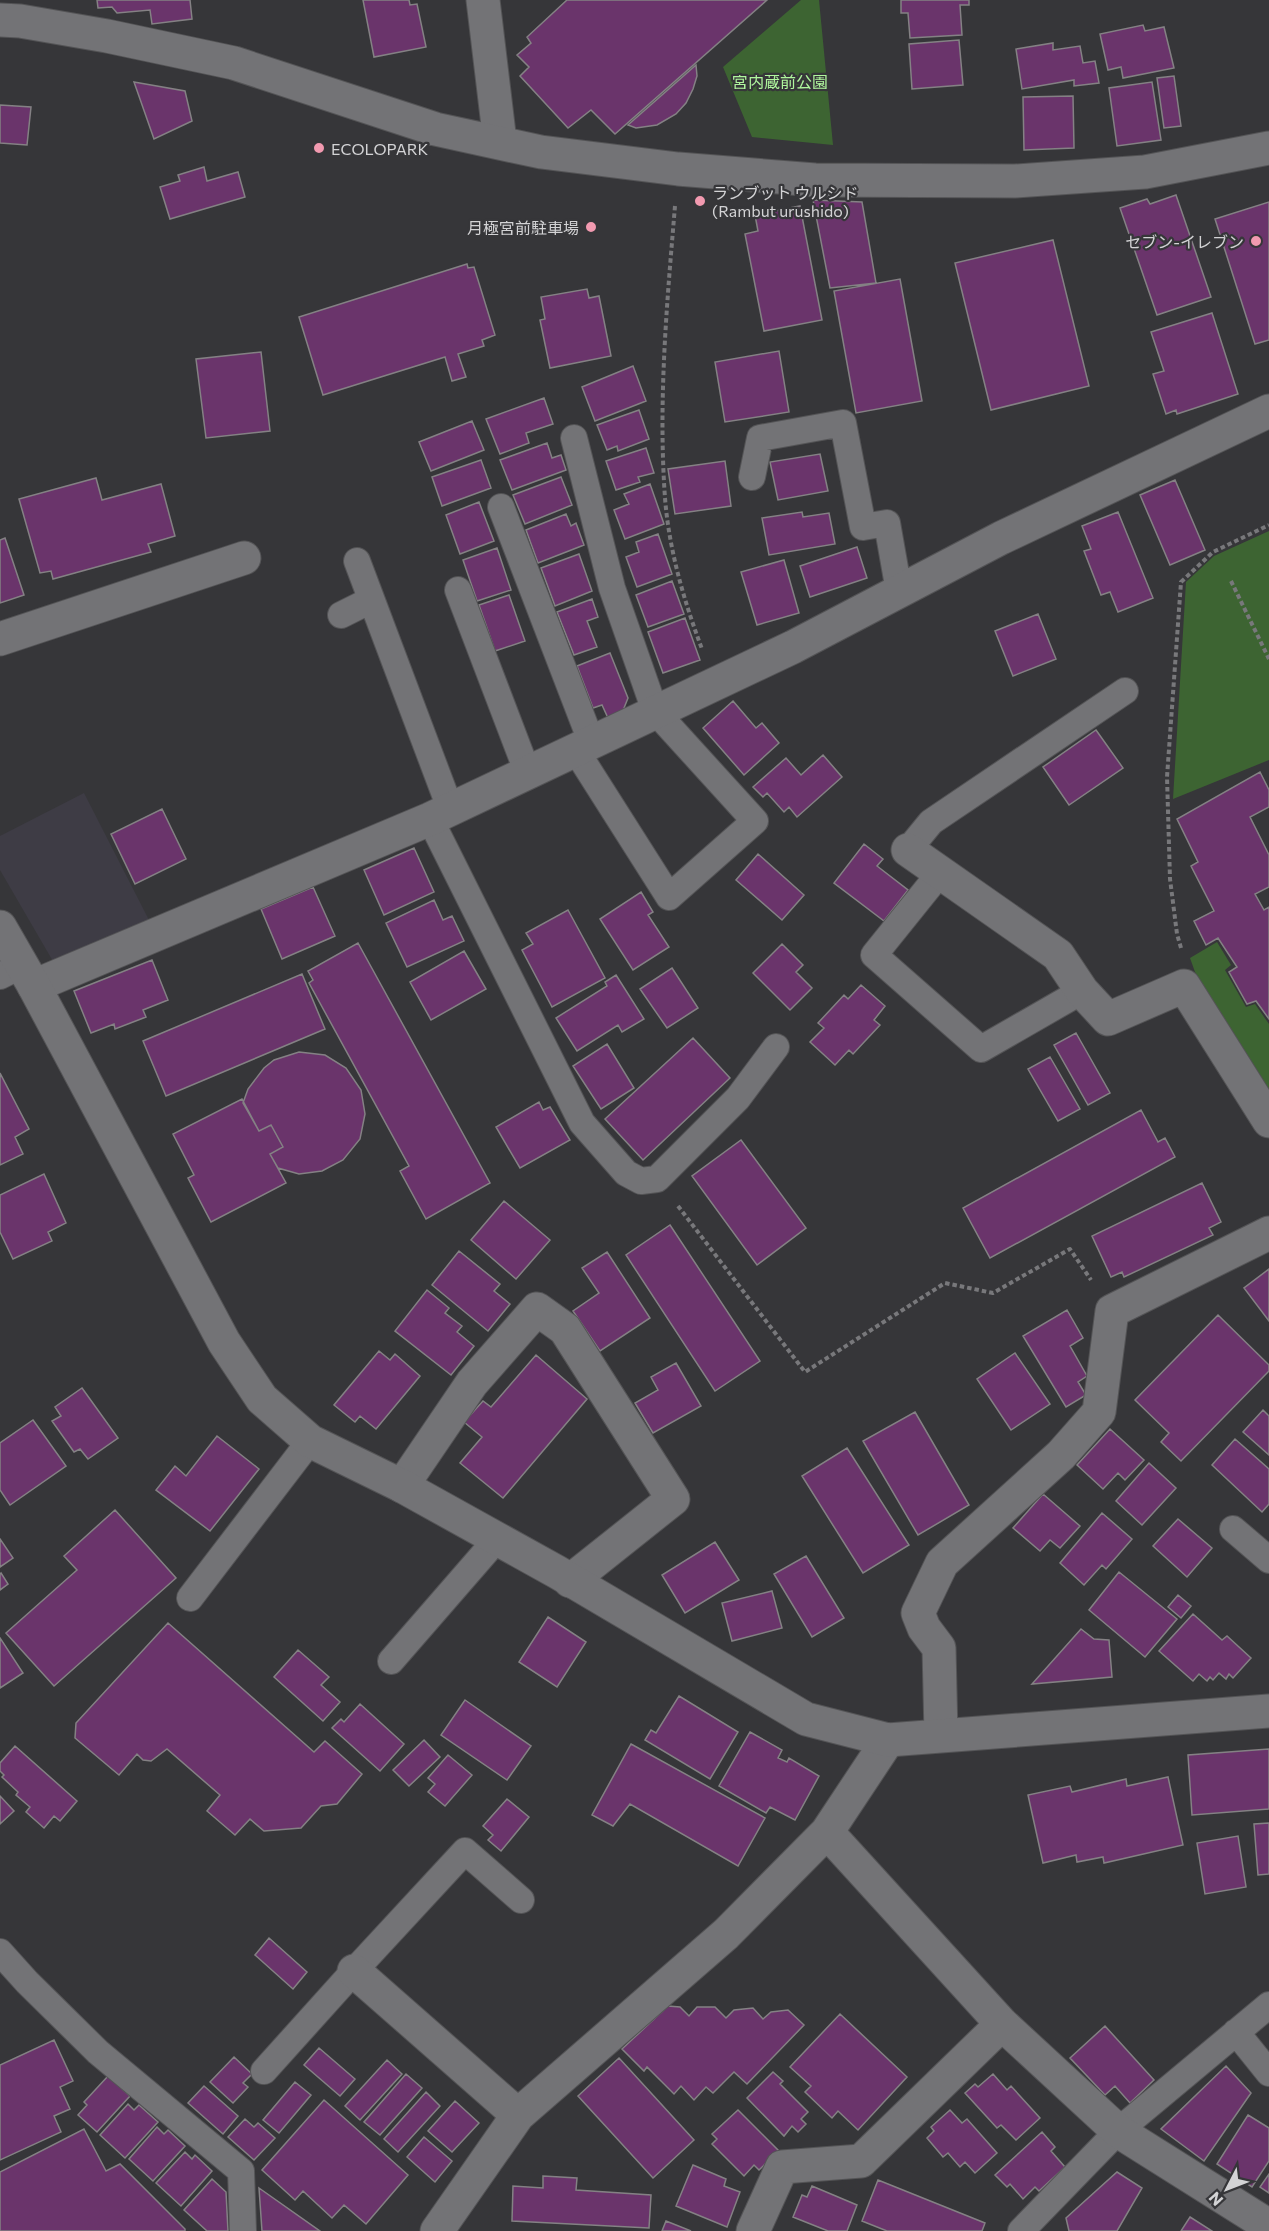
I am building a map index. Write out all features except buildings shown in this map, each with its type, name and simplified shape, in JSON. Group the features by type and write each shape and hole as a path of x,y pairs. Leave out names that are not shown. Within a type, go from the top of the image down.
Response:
{"street":[{"path":"483,0 500,142"},
{"path":"0,21 20,21 107,36 234,63 435,129 541,152 678,169 815,180 1015,181 1145,172 1269,148"},
{"path":"19,976 440,813 793,647 1001,538 1269,411"},
{"path":"0,639 244,558"},
{"path":"908,850 1058,955 1082,991 1108,1019 1184,986 1269,1121"},
{"path":"0,927 19,976 224,1342 262,1399 310,1441 402,1486 497,1539 806,1719 888,1740 1269,1711"},
{"path":"941,1735 939,1648 924,1628 918,1612 942,1563 1061,1455 1099,1412 1112,1311 1269,1233"},
{"path":"402,1486 472,1383 537,1309 565,1329 673,1499 570,1581"},
{"path":"437,2231 518,2115 726,1934 827,1832 888,1740"},
{"path":"827,1832 1002,2024 1118,2131 1269,2226"},
{"path":"354,1971 518,2115"},
{"path":"753,2231 782,2167 861,2161 1002,2024"}],"lane":[{"path":"752,477 760,438 843,423 863,527 886,523 899,591"},
{"path":"501,507 583,745 669,897 755,821 655,711 612,588 574,438"},
{"path":"357,561 440,813 582,1123 626,1173 641,1181 657,1179 738,1098 776,1047"},
{"path":"458,590 527,771"},
{"path":"341,615 371,600"},
{"path":"908,850 931,822 1125,691"},
{"path":"940,873 874,955 981,1049 1082,991"},
{"path":"190,1598 310,1441"},
{"path":"1233,1529 1267,1555"},
{"path":"391,1661 497,1539"},
{"path":"264,2071 465,1851 521,1900"},
{"path":"0,1952 98,2052 241,2171 243,2231"},
{"path":"1021,2231 1118,2131 1269,2005"},
{"path":"1236,2032 1269,2073"}],"path":[{"path":"678,169 668,285 663,408 665,499 676,564 692,622 715,683"},
{"path":"1184,986 1187,969 1177,934 1170,879 1167,777 1181,582 1213,552 1269,525"},
{"path":"1230,581 1269,659"},
{"path":"657,1179 805,1372 945,1283 993,1293 1070,1250 1112,1311"}],"shaded area":[{"path":"84,793 151,924 54,963 0,870 0,836"}],"green space":[{"name":"宮内蔵前公園","path":"801,0 819,0 833,145 752,137 723,67"},
{"path":"1269,531 1269,760 1173,799 1186,582 1214,556"},
{"path":"1217,942 1231,965 1225,970 1246,1007 1255,1004 1269,1024 1269,1089 1195,972 1190,958"}],"place":[{"name":"ECOLOPARK","path":"319,148"},
{"name":"ランブット ウルシド (Rambut urushido)","path":"700,201"},
{"name":"月極宮前駐車場","path":"591,227"},
{"name":"セブン-イレブン","path":"1256,241"}]}
